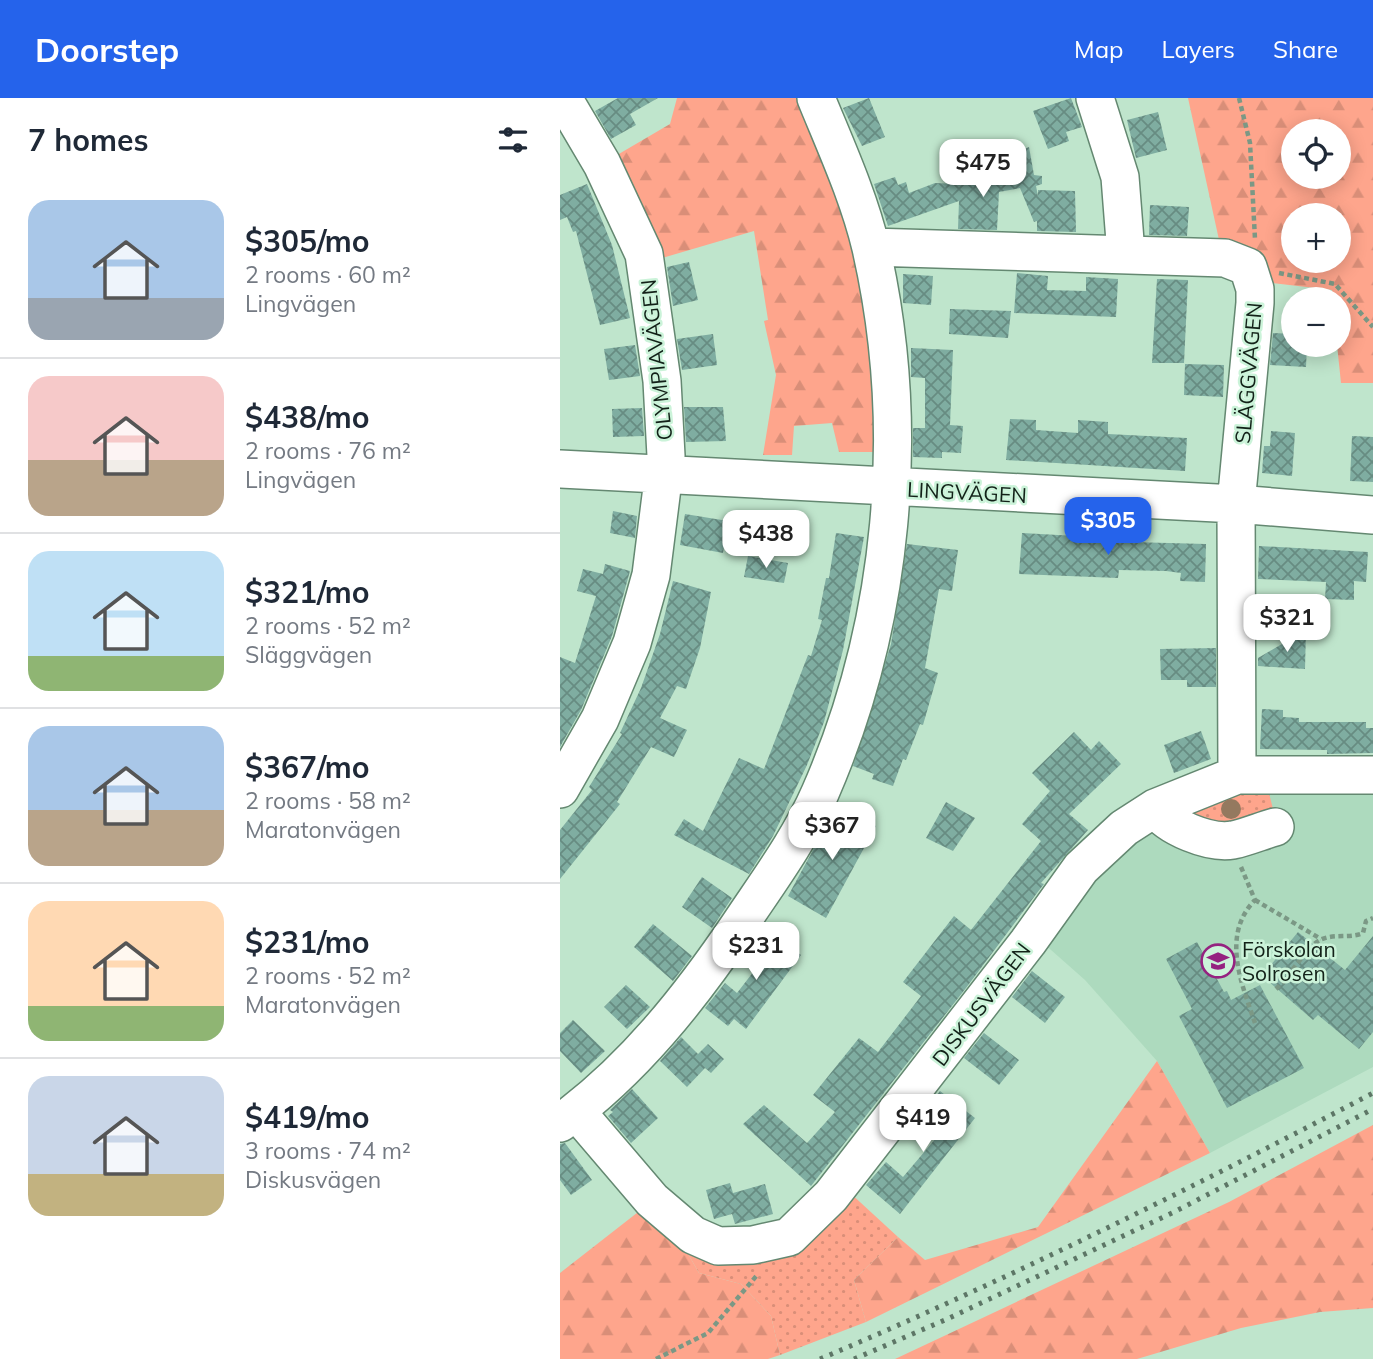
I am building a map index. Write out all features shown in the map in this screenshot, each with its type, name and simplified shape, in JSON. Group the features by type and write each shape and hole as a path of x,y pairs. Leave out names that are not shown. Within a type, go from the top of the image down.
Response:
{"street":[{"name":"OLYMPIAVÄGEN","path":"560,789 600,719 632,643 651,575 665,474 662,381 644,254 602,164 563,98"},
{"path":"789,1237 753,1245 718,1246 693,1235 652,1200 568,1117 648,1044 709,970 778,868 820,794 855,701 874,626 889,528 891,488 892,402 884,326 871,247 845,167 816,98"},
{"path":"1095,98 1120,177 1126,254"},
{"path":"871,247 1225,258 1248,267"},
{"name":"SLÄGGVÄGEN","path":"1237,775 1236,504 1255,303 1255,289 1248,267"},
{"name":"LINGVÄGEN","path":"560,469 1236,504 1373,515"},
{"name":"DISKUSVÄGEN","path":"789,1237 831,1196 1011,964 1081,867 1124,828 1155,808 1237,775 1373,775"},
{"path":"1155,808 1163,820 1177,828 1229,841 1275,827"}],"path":[{"path":"1239,98 1250,143 1255,201 1255,248 1248,267 1335,284 1373,327"},
{"path":"1229,841 1255,900 1322,939 1352,938 1363,933 1366,921 1373,918"},
{"path":"1255,900 1244,911 1237,932 1235,957 1255,1023"},
{"path":"1276,989 1322,939"},
{"path":"656,1359 708,1333 789,1237"}],"shaded area":[{"name":"Förskolan Solrosen","path":"1373,784 1373,1067 1210,1153 1157,1061 1085,980 1042,942 1079,892 1146,829 1267,785"}],"green space":[{"path":"677,98 804,98 858,256 880,404 873,452 839,452 832,423 794,426 792,455 763,455 776,375 764,321 768,320 754,231 652,261 612,158 670,124"},
{"path":"1188,98 1373,98 1373,383 1341,383 1338,357 1351,357 1351,287 1306,287 1263,282 1260,253 1221,249"},
{"path":"1267,785 1274,813 1211,828 1181,809"},
{"path":"1157,1061 1210,1153 866,1322 854,1280 898,1237 925,1260 1038,1227"},
{"path":"1373,1125 1373,1308 1320,1312 1241,1328 1137,1359 895,1359 1229,1202"},
{"path":"848,1191 898,1237 854,1280 866,1322 780,1355 771,1316 741,1284 699,1273 683,1245 736,1257"},
{"path":"642,1209 683,1245 699,1273 741,1284 771,1316 780,1355 768,1359 560,1359 560,1273"}],"building":[{"path":"618,98 658,98 630,114 636,125 611,139 595,111"},
{"path":"869,98 885,137 862,146 843,108"},
{"path":"1071,98 1082,127 1066,132 1069,141 1048,149 1033,111"},
{"path":"1158,112 1167,150 1136,158 1127,120"},
{"path":"1029,147 1034,175 1042,176 1042,184 1036,186 1038,196 1038,190 1075,191 1076,232 1037,231 1037,221 1034,222 1020,188 999,192 997,230 958,229 959,201 888,226 874,184 895,177 898,185 906,182 909,193 935,183 958,184 959,173 1014,175 1006,156"},
{"path":"587,184 612,245 630,318 600,325 576,231 573,232 567,217 560,220 560,195"},
{"path":"1150,205 1189,207 1187,236 1149,235"},
{"path":"689,262 698,300 673,306 667,267"},
{"path":"1017,273 1048,276 1047,290 1086,291 1086,277 1118,279 1116,317 1014,313"},
{"path":"903,274 933,276 931,305 903,303"},
{"path":"1157,279 1188,280 1184,363 1152,363"},
{"path":"950,309 1011,311 1008,338 949,334"},
{"path":"1273,333 1281,333 1281,357 1306,357 1306,367 1270,365"},
{"path":"713,334 717,365 682,370 677,339"},
{"path":"635,345 640,376 609,380 604,349"},
{"path":"911,348 953,350 950,425 963,426 961,453 942,452 942,458 913,457 913,428 925,428 925,378 911,377"},
{"path":"1185,364 1224,365 1223,397 1184,395"},
{"path":"684,407 723,407 726,441 686,442"},
{"path":"642,408 644,436 613,437 612,409"},
{"path":"1010,419 1036,420 1036,430 1078,433 1078,420 1108,422 1108,434 1187,438 1185,471 1006,460"},
{"path":"1271,431 1295,433 1292,476 1262,473 1264,446 1270,446"},
{"path":"1352,436 1373,437 1373,482 1350,481"},
{"path":"613,511 637,516 635,538 610,533"},
{"path":"685,514 728,521 723,553 680,545"},
{"path":"836,533 864,537 843,650 824,722 807,765 773,836 749,874 674,835 684,819 703,831 739,758 764,769 808,655 811,656 822,620 818,619 826,578 829,578"},
{"path":"1022,533 1131,539 1131,542 1206,544 1205,582 1180,581 1181,573 1166,571 1119,570 1118,578 1019,574"},
{"path":"907,544 958,550 952,591 939,589 925,668 938,673 923,725 920,724 893,786 872,779 874,774 853,766 891,644"},
{"path":"1259,546 1368,552 1366,582 1354,581 1354,600 1325,599 1326,582 1258,579"},
{"path":"748,556 788,563 784,583 744,577"},
{"path":"605,564 630,571 612,636 581,710 560,747 560,657 575,663 596,596 577,591 583,569 603,574"},
{"path":"673,581 711,592 700,648 686,689 677,686 660,718 687,730 674,757 651,747 617,802 620,804 560,879 560,830 592,790 589,787 622,734 620,733 641,688 660,634"},
{"path":"1306,630 1305,669 1258,666 1258,658"},
{"path":"1216,648 1216,687 1187,687 1187,680 1161,680 1160,649"},
{"path":"1262,709 1283,710 1283,717 1299,718 1299,722 1366,722 1366,728 1373,728 1373,753 1327,754 1327,750 1260,749"},
{"path":"1201,731 1211,759 1174,773 1164,745"},
{"path":"1074,732 1091,750 1099,741 1121,764 1069,814 1088,830 1041,883 1044,884 966,988 811,1186 743,1124 764,1105 807,1143 835,1112 813,1095 859,1038 878,1052 921,996 903,982 954,916 971,930 1041,841 1022,824 1050,791 1032,773"},
{"path":"946,802 975,818 953,851 926,838"},
{"path":"837,806 876,826 826,918 788,896"},
{"path":"702,877 732,898 712,928 682,907"},
{"path":"653,924 692,956 673,981 634,947"},
{"path":"766,928 801,955 746,1029 734,1019 728,1026 705,1008 725,983 737,993 761,962 748,953"},
{"path":"1298,932 1345,970 1373,936 1373,1032 1359,1049 1318,1015 1313,1020 1268,981 1280,975 1270,966"},
{"path":"1197,942 1231,1000 1260,985 1304,1068 1227,1108 1179,1016 1192,1009 1166,959"},
{"path":"1032,971 1065,997 1045,1023 1012,997"},
{"path":"626,985 650,1007 627,1029 604,1007"},
{"path":"573,1020 605,1051 581,1073 560,1051 560,1033"},
{"path":"984,1033 1019,1060 999,1085 964,1058"},
{"path":"681,1037 698,1054 708,1044 724,1059 711,1073 705,1068 687,1087 660,1061"},
{"path":"632,1089 658,1118 631,1143 608,1116 613,1112 610,1110"},
{"path":"940,1091 975,1118 900,1214 866,1185 886,1162 903,1177 942,1131 921,1115"},
{"path":"565,1143 592,1180 571,1195 560,1180 560,1144"},
{"path":"730,1183 733,1193 765,1184 773,1214 735,1224 732,1214 714,1219 706,1190"}],"railway":[{"path":"820,1359 1100,1232 1373,1093"},
{"path":"854,1359 945,1320 1174,1212 1373,1109"}],"place":[{"name":"Förskolan Solrosen","path":"1218,961"}]}
